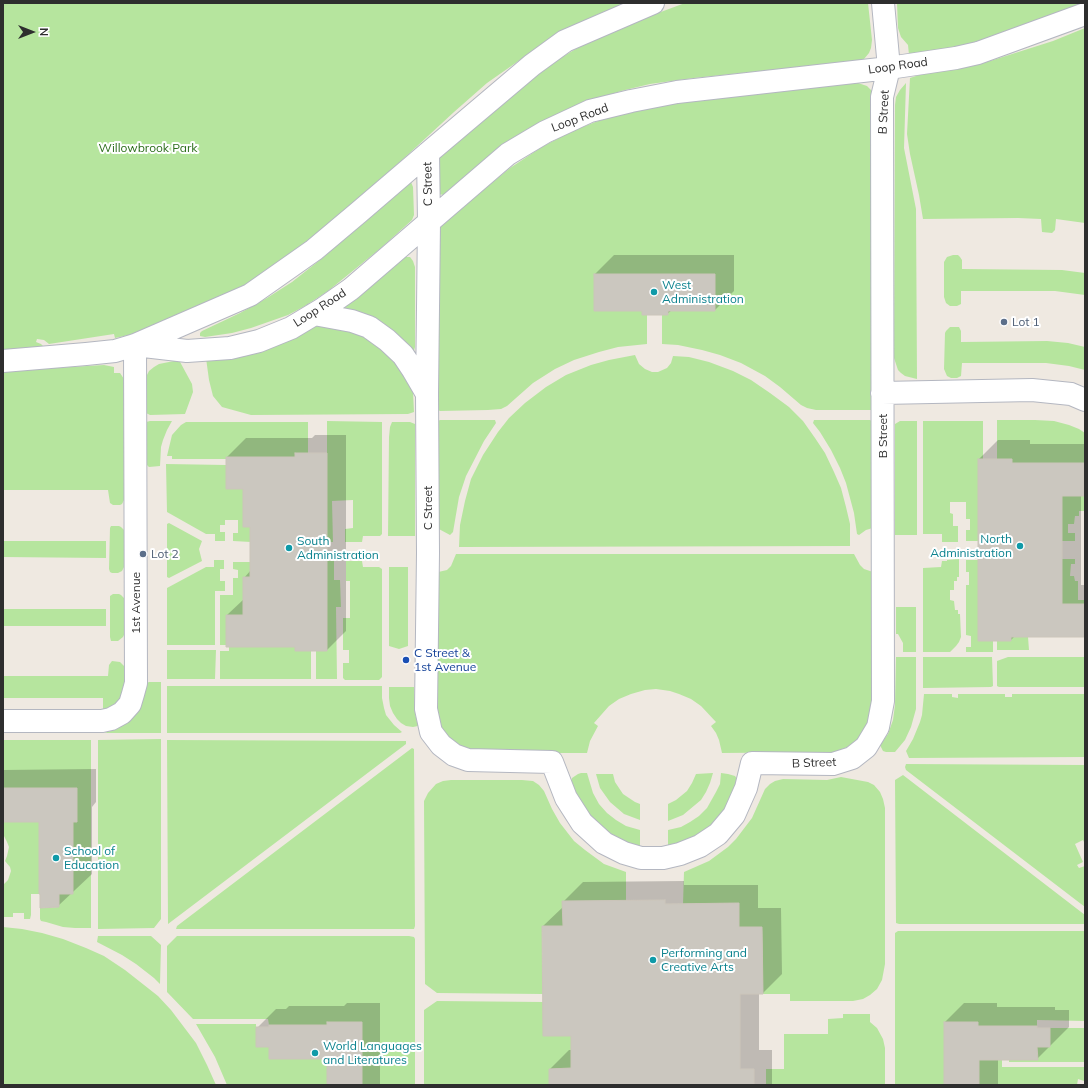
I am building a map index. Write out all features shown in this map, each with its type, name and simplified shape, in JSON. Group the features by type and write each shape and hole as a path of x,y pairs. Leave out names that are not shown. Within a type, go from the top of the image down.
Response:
{"street":[{"name":"Loop Road","path":"3,361 115,351 135,345 250,295 314,250 532,65 565,41 653,3"},
{"name":"B Street","path":"552,762 566,798 582,824 604,843 624,853 641,858 663,858 680,854 700,846 718,834 734,814 746,788 752,763 833,764 852,758 866,747 878,727 883,701 882,97 889,68 883,3"},
{"name":"Loop Road","path":"135,345 187,351 230,348 266,338 291,328 351,289 508,154 545,132 590,111 677,92 889,68 956,58 978,52 1085,14"},
{"name":"C Street","path":"428,153 428,553 426,709 431,732 441,745 454,755 468,760 552,762"},
{"path":"314,314 352,321 369,327 403,355 427,394"},
{"name":"1st Avenue","path":"3,721 102,721 111,719 122,713 130,704 136,683 135,345"},
{"path":"882,393 1032,390 1071,394 1085,400"}],"green space":[{"name":"Willowbrook Park","path":"3,3 625,3 567,31 527,55 487,83 335,222 263,278 133,334 115,338 114,334 49,344 44,340 37,339 36,342 45,348 3,351"},
{"path":"685,3 868,3 872,40 871,48 864,59 858,61 650,84 621,91 585,103 444,195 438,194 437,157 539,71 579,47 605,34"},
{"path":"897,3 1085,3 1085,7 1007,34 953,48 909,55 908,45 901,37 898,28"},
{"path":"1085,28 1085,223 1056,219 1055,230 1052,233 1042,232 1041,219 923,219 907,134 910,78 990,61 1053,41"},
{"path":"858,83 867,86 875,97 876,408 871,410 816,410 807,408 801,405 765,376 741,363 702,350 678,345 662,344 662,315 668,315 668,311 715,311 715,274 594,274 594,311 642,311 642,315 647,315 647,344 618,347 574,360 555,369 533,383 507,406 501,409 440,411 434,408 438,229 510,168 542,147 572,131 634,110 659,104"},
{"path":"906,83 904,148 916,209 917,379 905,376 901,373 898,370 894,358 895,105 896,97"},
{"path":"411,182 413,187 414,215 412,220 381,248 328,291 288,315 232,333 205,337 200,336 202,331 240,313 292,282 325,256 376,210"},
{"path":"958,255 962,260 962,269 1062,270 1085,273 1085,295 1055,291 961,291 961,304 957,306 950,306 946,303 944,297 944,262 947,257"},
{"path":"405,257 410,257 415,267 415,347 414,351 412,352 341,309"},
{"path":"321,325 333,326 381,343 407,376 413,392 414,412 408,414 251,415 222,407 213,396 206,358"},
{"path":"950,327 959,327 961,331 961,342 1047,341 1068,343 1085,347 1085,370 1046,363 962,363 961,376 951,378 947,376 944,369 945,333"},
{"path":"635,355 639,364 652,372 658,372 667,368 671,363 673,356 689,357 709,362 751,380 789,407 803,421 815,438 825,453 834,472 841,488 850,524 850,546 459,547 460,525 471,479 483,455 509,418 525,403 546,387 566,375 591,365"},
{"path":"179,360 192,384 193,392 185,414 150,415 146,413 146,385 149,371 159,364"},
{"path":"104,365 114,367 114,373 120,373 124,379 125,498 122,504 113,505 110,503 108,490 3,490 3,371"},
{"path":"440,420 495,420 496,423 484,441 466,476 459,497 453,532 450,535 437,528 434,423"},
{"path":"814,420 870,420 876,424 876,527 866,530 859,535 857,534 854,513 846,483 831,450 813,423"},
{"path":"997,420 1054,421 1069,425 1085,433 1085,511 1079,511 1079,516 1075,516 1074,524 1068,524 1068,533 1075,533 1075,541 1062,541 1062,496 1084,496 1084,463 1012,463 1012,459 997,459"},
{"path":"172,421 161,447 160,466 149,467 146,464 146,422"},
{"path":"327,421 382,422 382,534 380,536 363,536 362,542 345,542 345,529 353,528 353,500 332,501 333,542 327,542"},
{"path":"900,421 917,421 917,535 895,535 895,424"},
{"path":"923,421 983,421 983,459 978,459 978,541 966,541 966,530 970,530 970,519 966,519 966,502 950,502 950,513 953,514 953,526 958,526 958,542 942,542 942,534 923,534"},
{"path":"186,422 308,422 308,453 295,457 172,459 172,456 167,456 172,435 181,425"},
{"path":"392,422 410,422 415,424 415,536 388,536 389,437"},
{"path":"166,464 226,465 226,489 243,489 243,527 251,527 251,542 233,541 233,533 238,533 238,520 225,520 225,525 220,525 220,532 225,532 225,541 215,541 215,534 206,534 167,512"},
{"path":"169,523 202,541 199,549 202,561 169,578 167,577 167,524"},
{"path":"111,526 119,526 125,531 125,565 122,571 118,573 112,573 109,569"},
{"path":"3,541 106,541 106,558 3,557"},
{"path":"456,554 854,554 864,569 876,573 877,698 866,733 850,746 834,752 722,753 719,740 711,726 716,722 701,706 691,699 679,694 656,689 631,694 619,699 609,706 594,723 598,726 590,741 587,753 491,753 458,747 443,732 436,716 434,573 447,570 451,566"},
{"path":"959,559 959,577 957,577 957,581 954,581 954,590 950,590 950,600 954,601 955,610 958,610 958,614 960,614 961,637 959,642 950,652 923,652 923,568 941,567 942,561"},
{"path":"1062,559 1075,559 1075,564 1071,564 1070,576 1074,576 1075,581 1078,581 1078,600 1085,600 1085,630 1084,604 1062,604"},
{"path":"214,560 224,560 224,569 220,569 220,581 225,581 225,591 215,591 215,645 167,645 167,588 206,567 214,567"},
{"path":"966,560 978,560 993,641 993,652 966,652 966,647 971,647 971,636 966,635 966,585 969,585 969,572 966,572"},
{"path":"327,561 334,561 334,580 340,580 341,607 336,607 337,679 316,679 316,651 327,650"},
{"path":"346,561 362,561 363,567 379,567 382,569 382,677 379,680 345,680 343,678 343,663 349,663 349,650 343,650 343,618 350,618 350,581 346,581"},
{"path":"233,562 251,562 251,577 243,577 243,615 226,615 226,645 220,645 220,595 233,595 233,578 238,578 238,570 233,569"},
{"path":"389,567 408,567 408,646 399,649 389,646"},
{"path":"113,594 121,595 125,601 125,633 118,641 111,641 110,637 110,596"},
{"path":"896,607 916,607 916,652 903,652 903,643 898,634 896,634"},
{"path":"3,609 106,609 106,626 3,626"},
{"path":"1011,637 1028,637 1029,650 997,650 997,641 1011,641"},
{"path":"229,647 295,647 295,651 311,651 311,679 220,679 220,651 229,651"},
{"path":"167,650 216,650 215,679 167,679"},
{"path":"896,657 916,657 916,709 911,727 905,740 895,752 886,752 883,751 880,745 888,734 893,720 895,705"},
{"path":"923,657 992,657 993,686 923,688"},
{"path":"1008,657 1085,657 1085,687 999,687 997,686 997,661"},
{"path":"112,661 120,662 124,666 125,684 122,696 118,703 111,708 103,710 103,698 3,698 3,676 108,676 109,665"},
{"path":"161,682 161,733 104,733 117,729 129,721 141,706 147,683"},
{"path":"167,686 382,686 382,698 386,715 402,732 167,733"},
{"path":"389,687 414,687 415,713 418,726 406,726 397,719 390,706"},
{"path":"924,694 952,694 952,697 958,698 958,694 1005,694 1005,697 1012,697 1012,694 1085,694 1085,757 909,758 906,751 920,722"},
{"path":"161,739 161,919 154,928 98,929 98,740"},
{"path":"3,740 91,740 91,928 63,927 41,921 40,919 40,908 59,907 59,894 73,894 73,822 77,822 77,788 3,788"},
{"path":"167,740 406,741 406,744 168,924"},
{"path":"412,748 414,749 414,929 176,929 177,926"},
{"path":"906,764 1085,765 1085,844 1083,840 1075,844 1083,862 1077,865 1079,868 1085,866 1085,907 906,770"},
{"path":"581,773 587,773 593,793 599,804 607,813 626,826 640,830 640,847 609,835 594,822 578,799 571,782 572,778"},
{"path":"713,773 706,792 701,800 683,815 668,821 668,804 676,800 687,791 696,774"},
{"path":"721,773 735,776 737,779 737,784 731,799 717,821 699,835 668,847 668,830 681,827 690,822 707,808 720,784"},
{"path":"596,774 613,774 615,782 623,794 640,804 640,820 624,814 610,802 600,788"},
{"path":"903,775 1085,915 1085,924 896,923 895,780"},
{"path":"841,777 868,782 874,785 880,792 885,808 885,964 882,980 877,989 870,995 863,999 853,1001 790,1001 790,994 763,994 762,927 739,927 739,903 683,904 684,872 709,861 736,839 752,818 765,789 770,784 783,779 827,780"},
{"path":"451,780 533,781 544,791 560,823 574,841 604,864 626,872 626,905 563,901 563,926 542,926 543,994 437,993 425,984 424,801 428,793 436,784"},
{"path":"3,822 39,822 39,894 31,894 30,919 24,919 24,913 13,913 13,917 3,917 3,885 8,880 11,871 10,867 5,861 9,847 3,834"},
{"path":"3,927 42,933 63,939 104,956 125,970 158,996 171,1010 196,1043 216,1085 3,1085"},
{"path":"898,931 1085,931 1085,1021 1037,1020 1037,1026 978,1026 978,1022 944,1022 944,1085 895,1085 895,933"},
{"path":"98,936 151,936 161,945 160,984 136,964 97,942"},
{"path":"177,936 414,937 415,1085 362,1085 361,1022 328,1022 327,1025 269,1025 268,1019 193,1019 167,992 167,946"},
{"path":"437,1001 543,1002 571,1036 574,1068 549,1069 549,1085 424,1085 424,1010"},
{"path":"843,1014 870,1014 870,1022 877,1028 883,1039 885,1048 885,1085 766,1085 766,1069 784,1069 784,1034 828,1034 828,1019 843,1018"},
{"path":"196,1024 256,1024 256,1047 269,1045 269,1059 327,1059 327,1085 227,1085 215,1057"},
{"path":"1050,1028 1085,1028 1085,1062 1009,1062 1009,1060 1037,1060 1037,1047 1050,1047"},
{"path":"979,1060 1002,1060 1002,1067 1085,1067 1085,1078 1084,1081 1078,1079 1077,1085 979,1085"}],"building":[{"name":"West Administration","path":"594,274 715,274 715,311 668,311 668,315 642,315 642,311 594,311"},
{"name":"South Administration","path":"295,453 327,453 327,651 295,651 295,647 226,647 226,615 243,615 243,577 250,577 250,527 243,527 243,489 226,489 226,457 295,457"},
{"name":"North Administration","path":"978,459 1012,459 1012,463 1084,463 1084,496 1062,496 1062,604 1084,604 1084,637 1011,637 1011,641 978,641"},
{"name":"School of Education","path":"3,788 77,788 77,822 73,822 73,894 59,894 59,907 40,908 39,822 3,822"},
{"name":"Performing and Creative Arts","path":"665,900 665,904 739,903 739,927 762,927 763,994 740,994 740,1069 754,1069 754,1085 549,1085 549,1069 571,1068 571,1036 543,1036 542,926 563,926 562,901"},
{"name":"World Languages and Literatures","path":"327,1022 362,1022 362,1085 327,1085 327,1059 269,1059 269,1047 256,1047 256,1027 269,1027 269,1025 327,1025"},
{"path":"944,1022 978,1022 978,1026 1037,1026 1037,1028 1050,1028 1050,1047 1037,1047 1038,1060 979,1060 979,1085 944,1085"}],"place":[{"name":"West Administration","path":"654,292"},
{"name":"Lot 1","path":"1004,322"},
{"name":"North Administration","path":"1020,546"},
{"name":"South Administration","path":"289,548"},
{"name":"Lot 2","path":"143,554"},
{"name":"C Street & 1st Avenue","path":"406,660"},
{"name":"School of Education","path":"56,858"},
{"name":"Performing and Creative Arts","path":"653,960"},
{"name":"World Languages and Literatures","path":"315,1053"}]}
